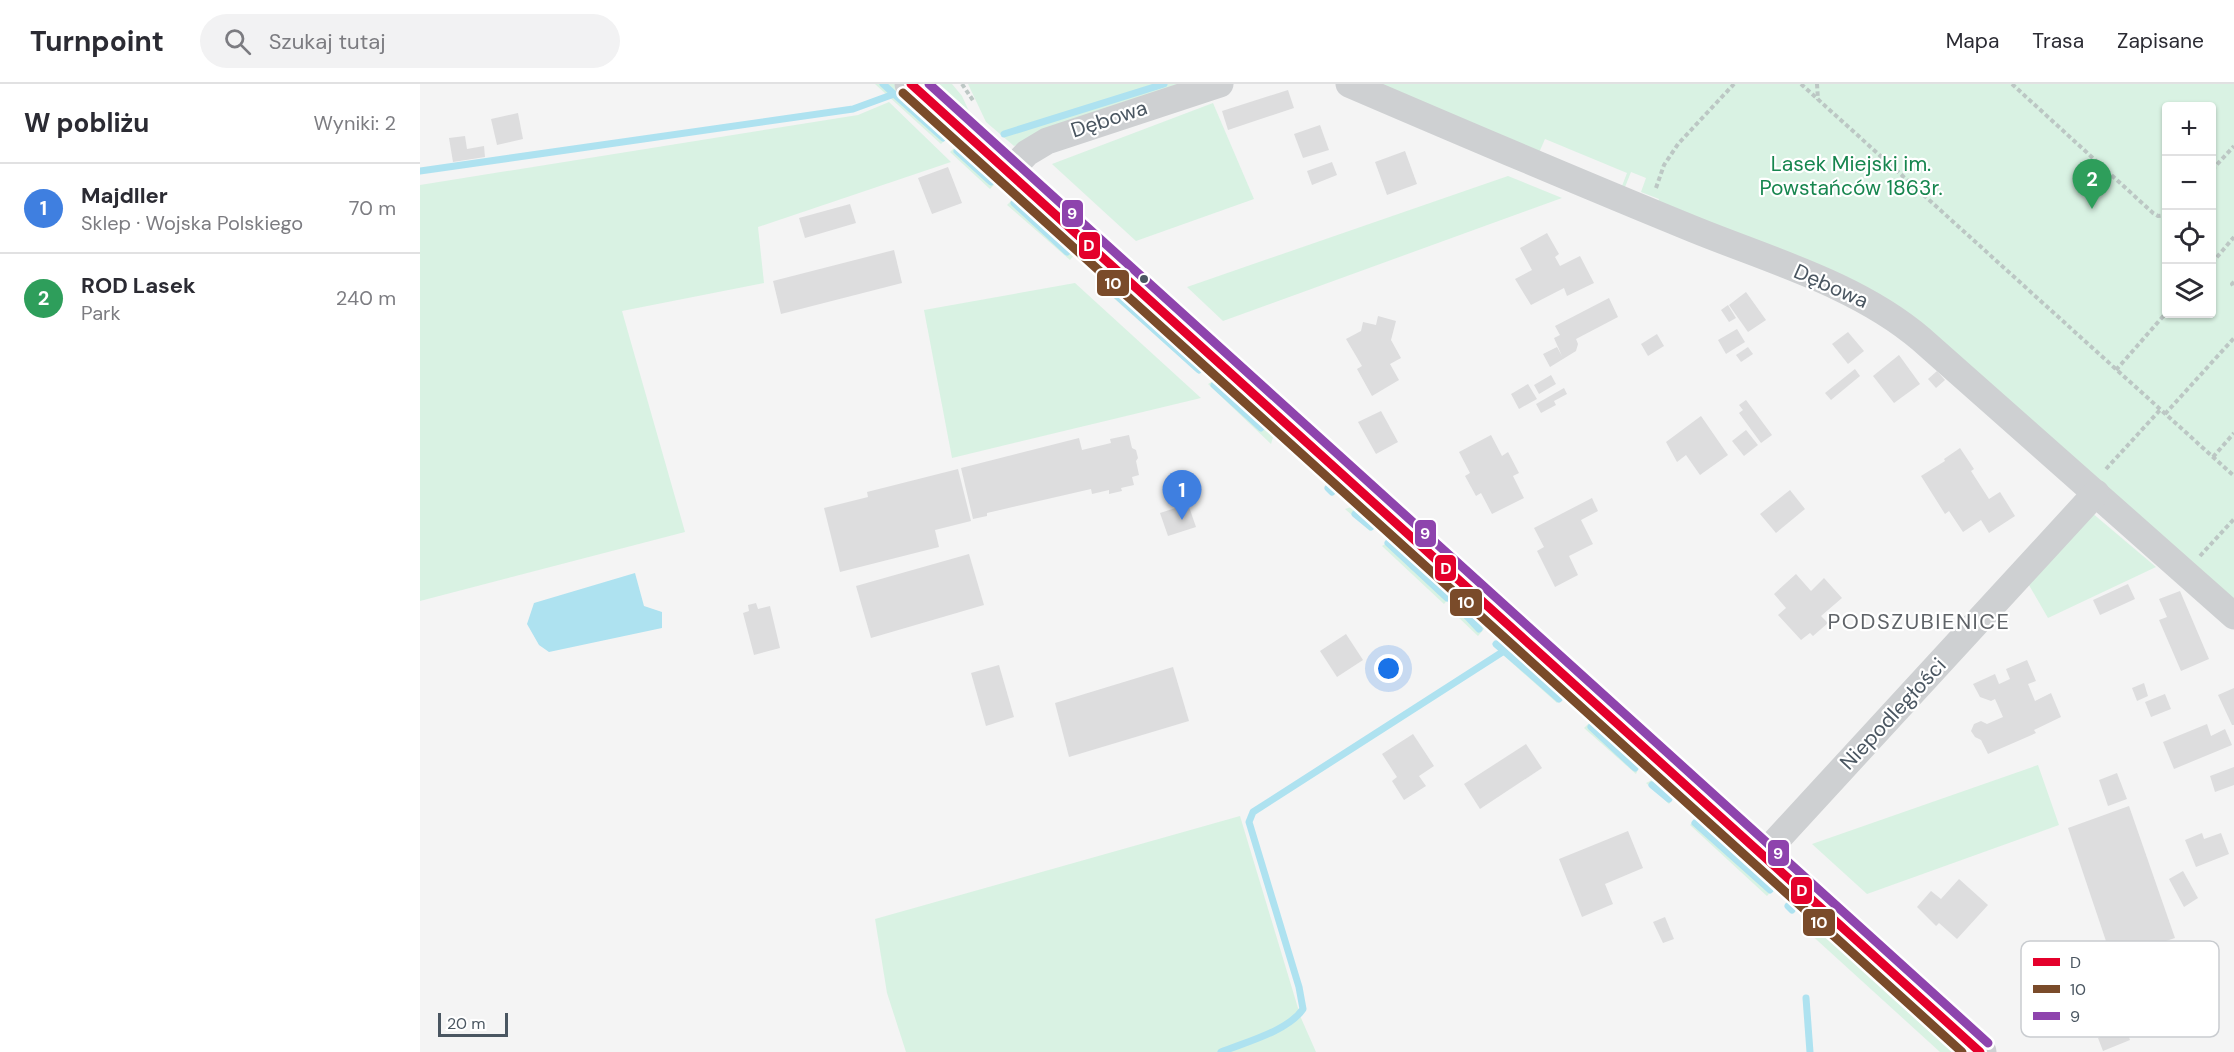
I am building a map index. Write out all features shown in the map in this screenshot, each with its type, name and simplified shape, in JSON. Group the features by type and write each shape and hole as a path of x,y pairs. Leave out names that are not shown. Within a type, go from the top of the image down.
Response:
{"street":[{"path":"911,84 1980,1052"},
{"name":"Dębowa","path":"1009,172 1027,153 1047,141 1220,84"},
{"name":"Dębowa","path":"1349,84 1646,210 1841,289 1892,316 1921,339 2234,616"},
{"name":"Niepodległości","path":"1763,855 2092,490"}],"path":[{"path":"1646,210 1670,155 1734,84"},
{"path":"1801,84 2234,476"},
{"path":"1817,84 1818,100"},
{"path":"2012,84 2153,213 2162,216"},
{"path":"2216,165 2234,146"},
{"path":"2216,257 2234,237"},
{"path":"2234,282 2232,284 2234,287"},
{"path":"2116,370 2162,318"},
{"path":"2165,414 2234,338"},
{"path":"2092,490 2160,410"},
{"path":"2212,457 2234,434"},
{"path":"2185,572 2234,519"}],"green space":[{"path":"875,84 894,84 947,133 946,139 941,144"},
{"path":"927,84 952,84 962,96 972,118 978,123 977,125"},
{"path":"968,84 1198,84 1014,146 986,122"},
{"name":"Lasek Miejski im. Powstańców 1863r.","path":"1373,84 2234,84 2234,603 1920,326 1657,204 1659,199 1641,192 1646,178 1631,172 1625,187 1622,186 1627,173 1545,139 1538,155"},
{"path":"889,102 951,162 758,227 764,283 622,311 685,532 420,601 420,185 858,115"},
{"path":"1213,103 1254,199 1136,241 1052,164"},
{"path":"955,147 963,147 997,177 996,183 990,189 950,152"},
{"path":"1508,176 1562,198 1223,321 1187,287"},
{"path":"1014,198 1076,253 1070,260 1007,205"},
{"path":"1107,281 1204,365 1199,374 1098,284"},
{"path":"1075,283 1201,398 952,458 924,310"},
{"path":"1219,378 1274,434 1271,444 1208,384"},
{"path":"1358,505 1377,522 1370,531 1345,509"},
{"path":"2091,512 2156,567 2048,618 2026,580"},
{"path":"1390,541 1400,542 1452,595 1444,604 1382,546"},
{"path":"1464,605 1489,623 1478,636 1456,615"},
{"path":"1502,634 1566,694 1557,703 1493,646"},
{"path":"1591,721 1639,758 1636,774 1584,728"},
{"path":"2038,765 2059,825 1867,894 1812,844"},
{"path":"1654,779 1661,779 1675,796 1669,804 1646,783"},
{"path":"1240,816 1301,1018 1316,1052 906,1052 887,993 875,919"},
{"path":"1698,817 1775,887 1767,896 1690,825"},
{"path":"1821,926 1961,1052 1940,1052 1807,931"}],"water":[{"path":"635,573 644,606 662,612 662,628 549,652 539,645 527,624 534,603"}],"building":[{"path":"1288,90 1294,108 1228,130 1222,111"},
{"path":"518,113 523,139 497,145 491,119"},
{"path":"1320,125 1329,150 1303,158 1294,134"},
{"path":"465,136 467,149 484,146 485,157 453,162 449,138"},
{"path":"1405,151 1417,184 1387,195 1375,162"},
{"path":"1332,162 1337,175 1312,185 1307,171"},
{"path":"948,167 962,203 932,214 918,178"},
{"path":"850,204 856,223 805,238 799,218"},
{"path":"1547,233 1559,254 1555,257 1560,266 1580,256 1594,283 1567,296 1564,288 1531,305 1515,279 1532,270 1520,248"},
{"path":"894,250 902,283 781,314 773,281"},
{"path":"1746,292 1766,320 1748,332 1729,305"},
{"path":"1609,298 1618,317 1576,339 1578,344 1576,351 1550,367 1543,354 1557,347 1562,356 1554,338 1560,335 1555,326"},
{"path":"1728,305 1736,318 1729,322 1721,310"},
{"path":"1378,316 1396,321 1391,340 1401,358 1390,364 1399,380 1372,396 1357,369 1362,366 1346,339 1361,331 1363,322 1376,325"},
{"path":"1737,329 1745,342 1726,354 1718,340"},
{"path":"1848,332 1864,351 1848,364 1832,344"},
{"path":"1657,334 1664,346 1648,356 1641,344"},
{"path":"1748,347 1753,354 1741,362 1736,355"},
{"path":"1899,355 1920,384 1894,403 1873,376"},
{"path":"1855,369 1860,376 1831,400 1825,393"},
{"path":"1937,371 1945,380 1936,388 1928,379"},
{"path":"1551,375 1556,384 1539,394 1534,385"},
{"path":"1528,384 1537,399 1519,409 1511,394"},
{"path":"1564,388 1567,394 1554,401 1556,405 1541,413 1536,404"},
{"path":"1746,400 1772,435 1761,443 1739,413 1743,410 1739,405"},
{"path":"1381,411 1398,442 1376,454 1358,422"},
{"path":"1701,416 1728,455 1700,475 1686,455 1677,462 1666,442"},
{"path":"1746,430 1758,445 1744,456 1732,441"},
{"path":"1129,435 1132,448 1136,450 1138,458 1136,461 1139,475 1132,477 1134,485 1109,494 1109,490 1092,494 1091,489 987,513 987,516 973,519 961,468 1079,438 1082,450 1111,443 1110,439"},
{"path":"1491,435 1502,456 1508,452 1519,473 1513,476 1524,498 1492,514 1481,493 1476,496 1465,476 1470,473 1459,452"},
{"path":"1960,448 1974,469 1971,471 1989,499 2000,492 2015,516 1989,533 1981,520 1963,532 1949,511 1945,514 1921,476 1945,461 1944,459"},
{"path":"958,469 971,521 935,530 939,547 840,572 824,508 868,497 867,492"},
{"path":"1790,490 1805,509 1776,533 1760,514"},
{"path":"1592,498 1598,511 1581,520 1593,544 1569,556 1578,575 1555,587 1537,551 1544,547 1534,528"},
{"path":"1188,504 1196,527 1168,536 1160,513"},
{"path":"969,554 984,605 871,638 856,586"},
{"path":"1796,574 1811,591 1824,578 1842,598 1821,616 1828,623 1813,636 1810,633 1801,640 1778,615 1786,608 1774,594"},
{"path":"2128,584 2135,599 2100,615 2093,600"},
{"path":"2180,591 2209,659 2181,671 2159,620 2167,617 2159,599"},
{"path":"756,603 758,609 770,606 780,648 754,655 743,613 749,611 748,605"},
{"path":"1346,634 1363,660 1337,677 1320,651"},
{"path":"2027,660 2036,681 2028,684 2035,701 2051,693 2061,717 2034,730 2036,733 1988,754 1981,740 1971,731 1974,724 1981,721 1987,724 2003,717 1995,699 1991,701 1980,697 1973,684 1995,674 1999,684 2010,679 2006,669"},
{"path":"999,665 1014,717 986,726 971,673"},
{"path":"1173,667 1189,721 1069,757 1055,703"},
{"path":"2144,683 2148,696 2137,701 2132,688"},
{"path":"2234,688 2234,725 2232,725 2218,695"},
{"path":"2165,694 2171,709 2151,717 2145,702"},
{"path":"2207,724 2211,736 2225,729 2232,745 2174,769 2163,742"},
{"path":"1413,734 1434,766 1419,776 1426,786 1404,800 1392,781 1397,777 1382,754"},
{"path":"1526,744 1542,768 1480,809 1464,784"},
{"path":"2234,767 2234,785 2215,792 2210,776"},
{"path":"2117,773 2127,799 2108,806 2099,780"},
{"path":"2129,806 2175,938 2166,941 2106,941 2068,828"},
{"path":"1628,831 1643,868 1605,884 1613,904 1582,917 1559,859"},
{"path":"2202,833 2204,839 2221,833 2229,854 2196,867 2185,840"},
{"path":"2183,871 2198,898 2184,907 2169,879"},
{"path":"1959,879 1988,905 1957,939 1939,923 1936,926 1917,907 1931,891 1941,899"},
{"path":"1665,917 1674,939 1663,943 1653,922"},
{"path":"2129,1037 2130,1040 2103,1051 2098,1038"}],"waterway":[{"path":"883,84 894,94"},
{"path":"1004,134 1164,84"},
{"path":"420,171 853,109 894,94 943,138"},
{"path":"957,151 991,182"},
{"path":"1014,203 1067,252"},
{"path":"1107,287 1199,370"},
{"path":"1214,385 1261,428"},
{"path":"1328,488 1332,492"},
{"path":"1355,514 1371,527"},
{"path":"1388,543 1447,598"},
{"path":"1463,612 1479,629"},
{"path":"1496,644 1559,699"},
{"path":"1221,1052 1277,1030 1296,1017 1303,1009 1299,987 1249,822 1253,812 1504,651"},
{"path":"1591,727 1635,768"},
{"path":"1652,785 1669,799"},
{"path":"1695,823 1770,890"},
{"path":"1788,906 1792,910"},
{"path":"1806,998 1810,1052"}],"transit line":[{"name":"D","path":"911,84 1980,1052"},
{"name":"9","path":"929,84 1988,1043"},
{"name":"10","path":"903,93 1962,1052"}],"place":[{"name":"ROD Lasek","path":"2092,209"},
{"name":"Majdller","path":"1182,520"}],"district":[{"name":"PODSZUBIENICE","path":"1919,621"}]}
